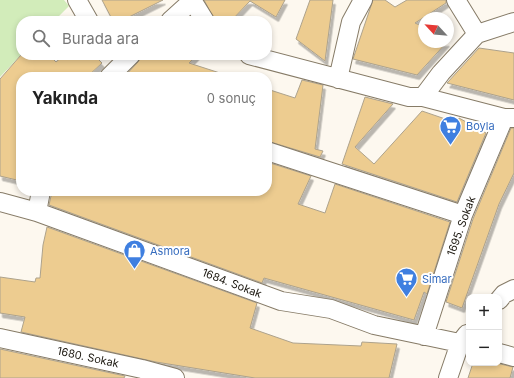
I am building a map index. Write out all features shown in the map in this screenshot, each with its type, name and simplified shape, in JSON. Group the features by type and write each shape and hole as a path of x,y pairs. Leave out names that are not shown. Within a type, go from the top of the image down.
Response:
{"street":[{"path":"77,0 86,16"},
{"path":"175,16 192,0 202,16"},
{"path":"338,79 351,22 363,0"},
{"path":"456,0 477,34"},
{"path":"423,97 440,73 477,34 514,22"},
{"path":"115,69 125,60"},
{"path":"268,60 409,97 423,97 509,118"},
{"name":"1695. Sokak","path":"424,336 463,215 509,118"},
{"path":"272,153 463,215"},
{"path":"37,212 40,196"},
{"name":"1684. Sokak","path":"0,202 37,212 281,301 331,309 374,325 424,336 466,340"},
{"path":"502,296 514,289"},
{"name":"1680. Sokak","path":"0,338 142,369 175,378"},
{"path":"448,378 466,340"},
{"path":"502,354 514,357"}],"green space":[{"path":"0,0 64,0 69,6 59,16 16,16 16,60 0,77"}],"building":[{"path":"102,0 163,0 131,16 110,16"},
{"path":"204,0 285,0 276,17 250,1 236,16 212,16"},
{"path":"310,0 333,0 325,61 296,39"},
{"path":"373,0 385,0 395,7 407,0 446,0 446,3 432,12 418,12 418,21 415,23 418,24 418,48 442,48 417,75 353,59"},
{"path":"479,48 514,53 514,100 447,83"},
{"path":"17,60 54,60 56,62 58,60 99,60 102,63 92,72 16,72 16,180 0,176 0,79"},
{"path":"139,60 192,60 189,63 217,72 129,72"},
{"path":"302,80 323,85 315,149 323,151 320,157 272,143 272,91 295,98"},
{"path":"365,97 393,104 355,147 374,164 422,111 457,123 459,118 486,133 457,202 342,164"},
{"path":"511,128 514,128 514,173 499,204 462,308 446,302 473,219"},
{"path":"272,164 311,176 298,204 325,213 335,184 450,222 427,294 424,292 414,320 264,278 262,283 49,205 51,196 272,196"},
{"path":"47,227 257,303 250,328 293,343 361,346 362,342 397,344 389,378 255,378 156,362 21,332 25,317 0,313 0,277 35,282 36,278 40,278 43,245"},
{"path":"0,349 125,376 124,378 0,378"},
{"path":"502,364 513,367 510,378 468,378 472,366 502,366"}],"place":[{"name":"Boyla","path":"450,146"},
{"name":"Asmora","path":"135,270"},
{"name":"Simar","path":"406,298"}]}
